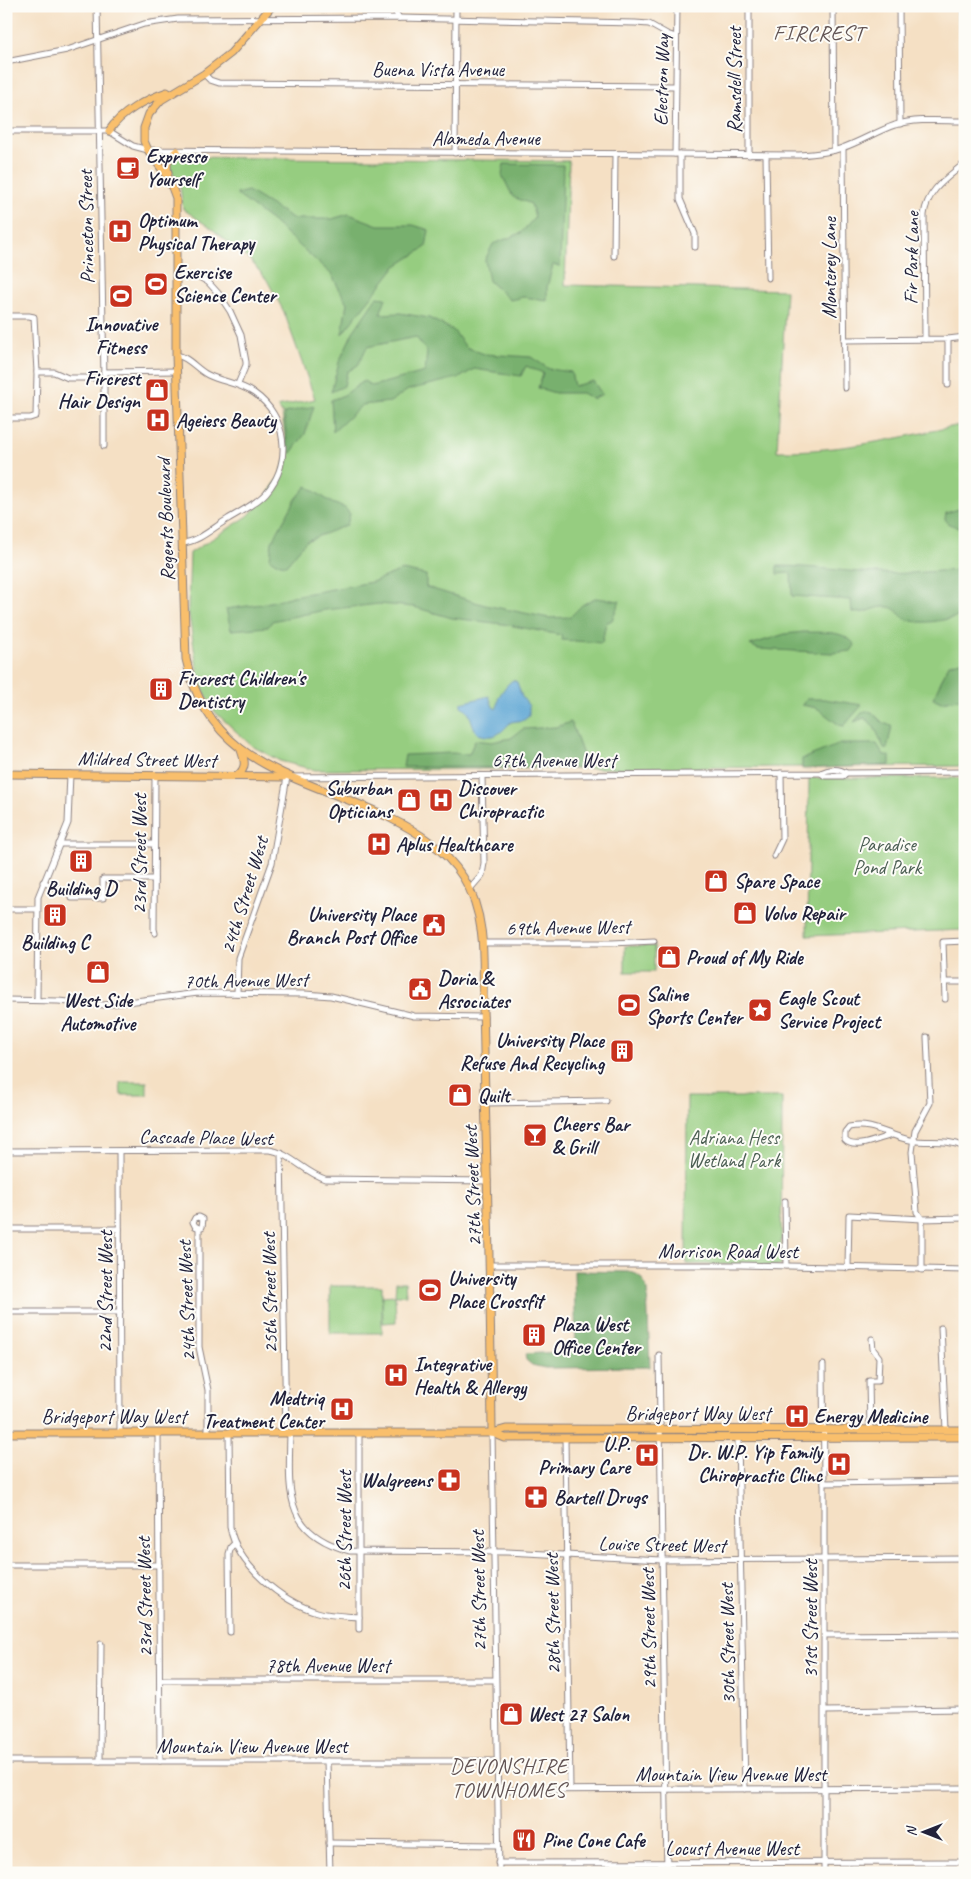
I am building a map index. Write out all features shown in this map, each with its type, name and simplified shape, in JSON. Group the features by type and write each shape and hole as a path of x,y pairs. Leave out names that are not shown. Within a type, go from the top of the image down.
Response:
{"main road":[{"name":"Regents Boulevard","path":"272,6 231,53 187,86 161,100 149,114 145,123 144,138 148,150 169,179 176,198 176,371 184,638 189,674 197,695 215,724 241,749 261,763 287,777 368,808 415,831 439,848 470,889"},
{"path":"109,131 117,121 143,103 187,86"},
{"path":"169,179 166,168 168,158 177,150"},
{"path":"237,776 243,771 245,764 241,749"},
{"name":"Mildred Street West","path":"6,774 287,777"},
{"name":"27th Street West","path":"470,889 479,916 483,943 485,1103 491,1264 492,1433"},
{"name":"Bridgeport Way West","path":"6,1433 492,1433 506,1429 965,1430"},
{"name":"Bridgeport Way West","path":"492,1433 505,1438 965,1437"}],"street":[{"name":"Princeton Street","path":"97,6 104,446"},
{"path":"392,6 399,18"},
{"path":"455,153 456,6"},
{"name":"Electron Way","path":"677,6 675,86 680,200 695,234 695,246"},
{"name":"Ramsdell Street","path":"749,6 749,154"},
{"path":"833,6 834,150"},
{"path":"899,6 900,124"},
{"path":"964,6 965,69"},
{"path":"6,62 59,52 132,26 167,20 399,18 642,23 649,24 676,37"},
{"name":"Buena Vista Avenue","path":"204,74 210,80 219,83 675,86"},
{"name":"Alameda Avenue","path":"6,131 109,131 133,146 148,150 809,155 843,148 900,124 927,120 965,121"},
{"name":"Monterey Lane","path":"843,148 845,388"},
{"path":"614,256 615,154"},
{"path":"766,155 768,278"},
{"name":"Fir Park Lane","path":"925,339 924,215 926,204 937,186 965,163"},
{"path":"176,275 204,279 218,293 230,311 241,335 246,362 238,384"},
{"path":"6,316 34,317 37,372 36,416 30,418 6,418"},
{"path":"844,340 948,339 965,336"},
{"path":"948,339 948,385"},
{"path":"176,355 184,356 207,375 238,384 251,391 264,402 279,426 284,443 280,467 273,483 258,501 196,539 182,543"},
{"path":"37,372 54,372 68,378 176,371"},
{"name":"67th Avenue West","path":"287,777 821,773 825,770 842,770 846,773 965,772"},
{"path":"774,856 780,845 783,831 781,773"},
{"path":"37,1000 39,893 69,818 70,774"},
{"name":"23rd Street West","path":"155,775 155,933"},
{"path":"470,889 482,875 484,863 482,776"},
{"name":"24th Street West","path":"238,993 238,958 274,854 287,777"},
{"path":"59,844 154,844"},
{"path":"43,882 72,895 72,898 103,898 103,879 154,879"},
{"path":"6,909 38,909"},
{"name":"69th Avenue West","path":"483,943 612,943 654,941"},
{"path":"945,999 943,942 965,941"},
{"path":"944,982 965,982"},
{"name":"70th Avenue West","path":"6,1000 104,1004 198,994 322,995 414,1016 484,1017"},
{"path":"922,1270 922,1219 917,1212 912,1152 915,1131 930,1102 927,1037"},
{"path":"485,1103 606,1101"},
{"path":"892,1135 860,1145 850,1144 845,1140 845,1132 850,1127 870,1126 892,1135 913,1140 939,1140 965,1146"},
{"name":"Cascade Place West","path":"6,1150 275,1150 324,1180 488,1182"},
{"name":"22nd Street West","path":"120,1151 120,1433"},
{"name":"25th Street West","path":"281,1153 290,1494 299,1518 309,1532 321,1540 342,1549 358,1552"},
{"path":"785,1201 786,1266"},
{"path":"848,1268 849,1215 922,1219 965,1218"},
{"name":"24th Street West","path":"199,1228 200,1350 208,1390 208,1432"},
{"path":"6,1229 119,1229"},
{"name":"Morrison Road West","path":"491,1264 786,1266 965,1270"},
{"path":"6,1312 120,1312"},
{"path":"942,1328 946,1430"},
{"path":"870,1429 869,1381 878,1381 879,1357 873,1350 872,1339"},
{"name":"29th Street West","path":"659,1355 668,1873"},
{"name":"31st Street West","path":"823,1365 825,1560 824,1873"},
{"path":"229,1432 229,1516 231,1533 246,1560 262,1578 285,1598 318,1612 358,1616"},
{"name":"23rd Street West","path":"158,1433 160,1761"},
{"name":"26th Street West","path":"358,1629 359,1433"},
{"name":"27th Street West","path":"492,1433 499,1873"},
{"name":"28th Street West","path":"565,1438 570,1789"},
{"name":"30th Street West","path":"738,1438 745,1789"},
{"path":"824,1483 965,1481"},
{"path":"230,1632 229,1554 235,1542"},
{"name":"Louise Street West","path":"358,1552 493,1553 662,1560 740,1561 965,1558"},
{"path":"6,1565 158,1566"},
{"path":"825,1635 965,1634"},
{"path":"100,1761 101,1644"},
{"name":"78th Avenue West","path":"160,1680 495,1680"},
{"path":"825,1711 965,1709"},
{"name":"Mountain View Avenue West","path":"6,1761 497,1762"},
{"path":"327,1762 330,1873"},
{"name":"Mountain View Avenue West","path":"497,1790 965,1788"},
{"path":"329,1843 498,1845"},
{"name":"Locust Avenue West","path":"498,1863 965,1862"}],"green space":[{"path":"177,157 569,161 565,285 786,290 777,451 801,451 848,446 895,439 965,424 965,766 315,770 280,761 252,746 215,712 199,681 188,609 190,553 248,516 265,498 279,477 287,457 282,413 277,407 315,399 284,312 267,280 250,260 212,229 183,209 180,186 170,167 171,160"},
{"path":"504,164 563,165 560,266 553,265 547,287 547,300 523,297 510,300 489,281 485,260 493,244 521,233 535,217 531,204 513,197 502,175"},
{"path":"248,191 294,219 332,219 349,214 378,225 413,225 429,230 426,247 395,267 342,334 347,303 331,274 272,221 236,194"},
{"path":"377,297 386,298 380,314 400,313 429,318 453,330 466,347 484,354 531,357 549,369 571,372 574,386 593,381 602,394 593,399 582,393 555,393 538,388 543,373 526,366 521,376 474,369 461,377 408,390 390,402 362,405 333,432 331,400 344,395 364,381 372,386 425,372 427,352 416,337 367,347 358,365 347,372 344,386 331,392 339,362 353,332"},
{"path":"314,406 305,434 291,453 288,451 284,413"},
{"path":"307,486 332,503 345,508 350,514 347,525 306,541 286,565 276,563 270,559 272,542 296,499"},
{"path":"965,507 965,530 949,524 945,519 946,513"},
{"path":"777,566 891,573 965,570 965,602 958,617 933,622 908,620 889,607 857,613 852,612 851,600 792,596 791,573 777,574"},
{"path":"402,570 426,575 426,587 485,605 549,618 570,617 582,605 595,598 620,601 612,620 606,623 602,643 562,640 561,635 503,624 452,618 414,607 379,604 325,610 272,621 268,627 231,630 226,609 262,604 293,596 372,582"},
{"path":"804,632 838,634 844,636 855,645 851,651 832,653 758,649 750,645 785,634"},
{"path":"965,660 965,698 941,702 933,698 949,664"},
{"path":"806,699 824,699 862,705 844,726 839,725 817,708 802,705"},
{"path":"863,712 872,712 883,723 892,726 887,749 884,748 868,720 864,718 854,722"},
{"path":"571,722 583,755 585,768 403,767 405,755 469,754 475,740 492,742 511,738 523,729 556,727"},
{"path":"840,744 877,744 883,754 890,757 890,765 802,769 802,759"},
{"name":"Paradise Pond Park","path":"809,778 965,778 965,930 807,936"},
{"path":"625,946 654,946 654,972 625,972"},
{"path":"120,1082 147,1082 147,1095 121,1095"},
{"name":"Adriana Hess Wetland Park","path":"687,1097 782,1097 781,1266 686,1264"},
{"path":"574,1271 629,1272 641,1278 647,1290 650,1367 545,1368 532,1365 526,1360 525,1354 576,1351"},
{"path":"396,1282 405,1282 406,1295 395,1295"},
{"path":"330,1286 382,1286 382,1333 330,1333"},
{"path":"395,1295 396,1322 383,1323 382,1296"}],"water":[{"path":"513,680 517,682 522,697 529,706 529,716 524,720 511,722 493,736 478,734 470,715 461,706 461,703 489,696 493,707 496,709 498,698"}],"place":[{"name":"Expresso Yourself","path":"128,168"},
{"name":"Optimum Physical Therapy","path":"120,231"},
{"name":"Exercise Science Center","path":"156,284"},
{"name":"Innovative Fitness","path":"121,296"},
{"name":"Fircrest Hair Design","path":"157,390"},
{"name":"Ageiess Beauty","path":"158,420"},
{"name":"Fircrest Children's Dentistry","path":"161,689"},
{"name":"Suburban Opticians","path":"409,800"},
{"name":"Discover Chiropractic","path":"441,800"},
{"name":"Aplus Healthcare","path":"379,844"},
{"name":"Building D","path":"81,861"},
{"name":"Spare Space","path":"716,881"},
{"name":"Volvo Repair","path":"745,913"},
{"name":"Building C","path":"55,915"},
{"name":"University Place Branch Post Office","path":"434,925"},
{"name":"Proud of My Ride","path":"669,957"},
{"name":"West Side Automotive","path":"98,972"},
{"name":"Doria & Associates","path":"420,989"},
{"name":"Saline Sports Center","path":"629,1005"},
{"name":"Eagle Scout Service Project","path":"760,1010"},
{"name":"University Place Refuse And Recycling","path":"622,1051"},
{"name":"Quilt","path":"460,1095"},
{"name":"Cheers Bar & Grill","path":"535,1135"},
{"name":"University Place Crossfit","path":"430,1290"},
{"name":"Plaza West Office Center","path":"534,1335"},
{"name":"Integrative Health & Allergy","path":"396,1375"},
{"name":"Medtriq Treatment Center","path":"342,1409"},
{"name":"Energy Medicine","path":"797,1416"},
{"name":"U.P. Primary Care","path":"647,1455"},
{"name":"Dr. W.P. Yip Family Chiropractic Clinc","path":"839,1464"},
{"name":"Walgreens","path":"449,1480"},
{"name":"Bartell Drugs","path":"536,1497"},
{"name":"West 27 Salon","path":"511,1714"},
{"name":"Pine Cone Cafe","path":"524,1840"}],"district":[{"name":"FIRCREST","path":"819,32"},
{"name":"DEVONSHIRE TOWNHOMES","path":"509,1778"}]}
